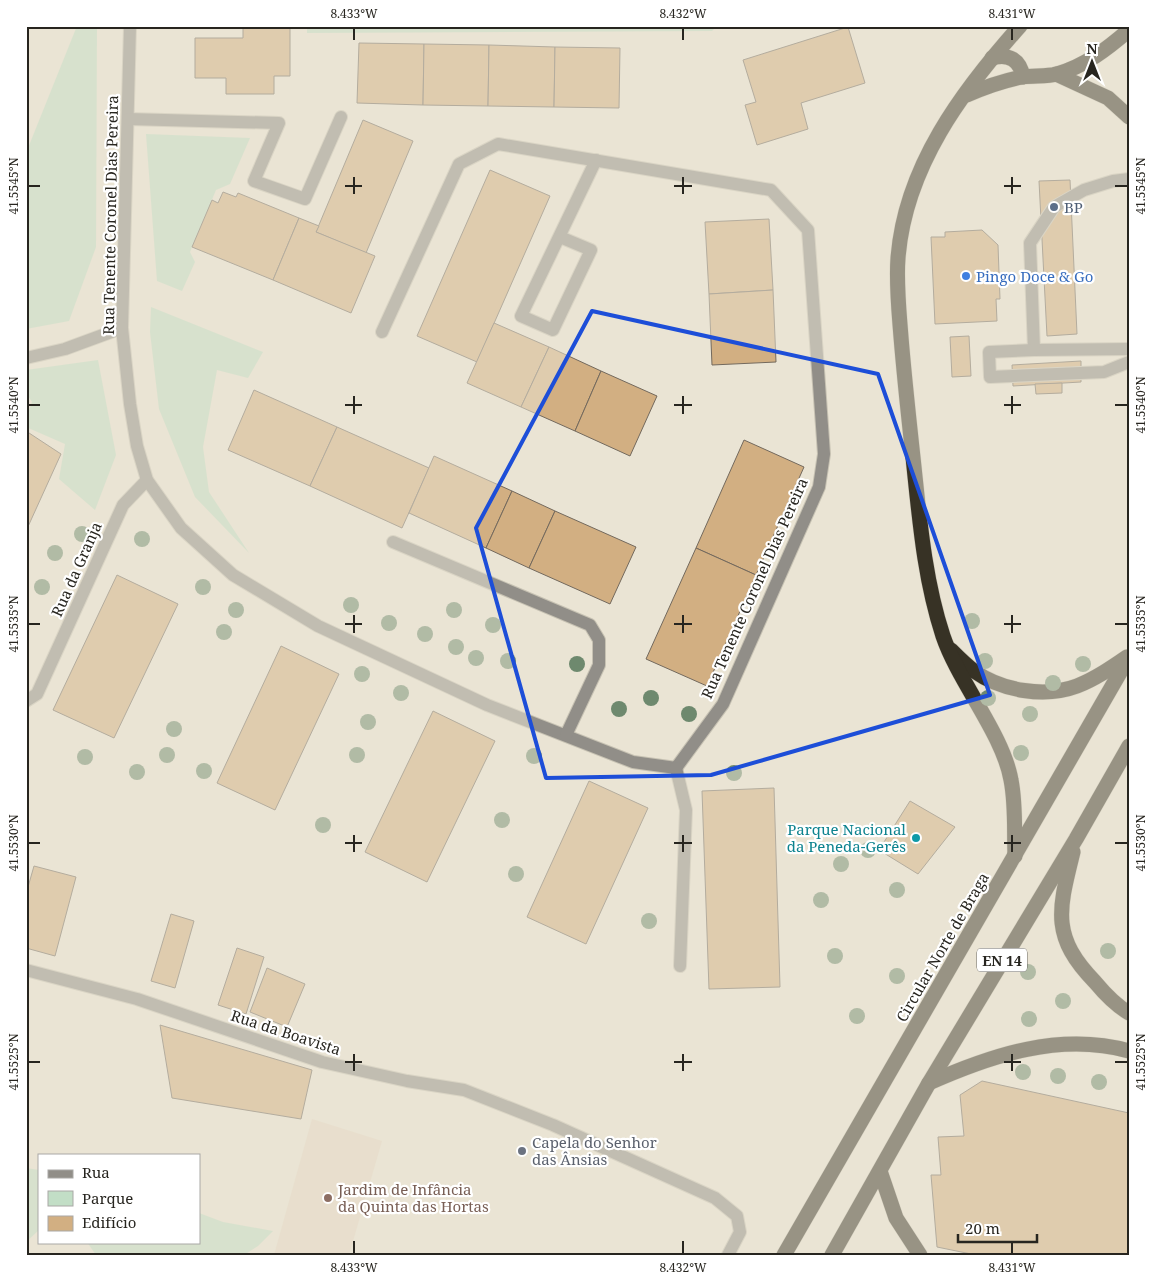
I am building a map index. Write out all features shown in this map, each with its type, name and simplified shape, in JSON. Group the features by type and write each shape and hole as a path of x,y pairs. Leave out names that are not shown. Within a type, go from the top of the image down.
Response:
{"highway":[{"path":"1015,856 1011,779 1005,760 947,646 935,610 926,568 907,408 898,294 898,258 903,226 923,164 936,139 963,97 992,58 1020,26"},
{"path":"963,97 990,84 1023,77 1056,74 1084,64 1106,51 1128,28"},
{"path":"992,58 1002,55 1013,58 1021,67 1023,77"},
{"path":"1056,74 1108,98 1129,116"},
{"path":"947,646 974,671 1002,685 1030,692 1057,691 1076,686 1096,677 1129,657"},
{"name":"Circular Norte de Braga","path":"784,1255 1129,657"},
{"name":"EN 14","path":"832,1255 929,1083 1076,839 1129,746"},
{"path":"1076,839 1063,895 1062,930 1069,950 1080,967 1118,1007 1129,1013"},
{"path":"929,1083 987,1059 1054,1044 1086,1043 1129,1051"},
{"path":"880,1171 896,1218 920,1255"}],"street":[{"name":"Rua Tenente Coronel Dias Pereira","path":"130,26 122,328 130,404 146,480 181,528 241,580 318,626 487,705 633,762 676,768 722,704 819,487 824,454 808,230 771,190 498,144 459,164 382,332"},
{"path":"128,119 279,123 254,181 305,199 341,117"},
{"path":"560,236 591,250 553,330 521,316 596,160"},
{"path":"1034,350 1030,243 1054,207 1084,190 1113,181 1129,179"},
{"path":"26,358 65,349 122,328"},
{"path":"1129,349 989,352 990,377 1104,372 1129,362"},
{"name":"Rua da Granja","path":"26,701 37,694 122,505 146,480"},
{"path":"392,542 590,625 599,640 599,665 566,735"},
{"path":"676,768 686,810 680,966"},
{"name":"Rua da Boavista","path":"26,970 137,999 322,1062 407,1081 464,1090 553,1125 715,1198 737,1216 740,1232 728,1255"}],"highlighted area":[{"path":"592,311 878,374 990,695 711,775 546,778 476,528"}],"shaded area":[{"name":"Jardim de Infância da Quinta das Hortas","path":"312,1119 382,1141 349,1255 274,1255"}],"green space":[{"path":"77,26 97,26 96,247 69,321 26,329 26,153"},
{"path":"307,26 717,26 712,31 307,33"},
{"path":"146,134 250,138 230,184 216,190 190,252 195,262 182,291 157,281"},
{"path":"151,307 263,352 248,378 217,370 203,447 209,492 249,553 195,497 159,409 150,332"},
{"path":"98,360 116,455 95,510 59,479 65,444 26,427 26,419 32,402 26,393 26,370"},
{"path":"26,1168 38,1170 38,1231 26,1242"},
{"path":"200,1213 223,1222 273,1231 258,1246 244,1255 96,1255 88,1244 200,1244"}],"building":[{"path":"243,26 290,26 290,76 274,76 274,94 226,94 226,78 195,78 195,38 243,38"},
{"path":"848,27 865,83 801,103 808,129 757,145 745,105 756,102 743,60"},
{"path":"359,43 424,44 423,105 357,103"},
{"path":"424,44 489,45 488,106 423,105"},
{"path":"489,45 555,47 554,107 488,106"},
{"path":"555,47 620,48 619,108 554,107"},
{"path":"363,120 413,141 366,253 316,232"},
{"path":"490,170 550,196 477,362 417,336"},
{"path":"1070,180 1077,334 1047,336 1039,181"},
{"path":"223,192 236,197 238,193 299,218 273,280 192,247 212,200 218,203"},
{"path":"299,218 319,226 316,232 375,256 351,313 273,280"},
{"path":"769,219 773,290 709,294 705,222"},
{"path":"982,230 998,245 1000,299 996,299 997,321 935,324 931,237 945,237 945,232"},
{"path":"773,290 776,362 712,365 709,294"},
{"path":"494,323 549,347 521,407 467,383"},
{"path":"969,336 971,376 952,377 950,337"},
{"path":"549,347 601,371 575,431 521,407"},
{"path":"1081,361 1081,382 1013,386 1012,365"},
{"path":"601,371 657,396 630,456 575,431"},
{"path":"1062,383 1062,393 1036,394 1035,384"},
{"path":"254,390 337,427 310,486 228,450"},
{"path":"337,427 429,468 402,528 310,486"},
{"path":"26,431 61,454 26,531"},
{"path":"744,440 804,467 756,575 696,548"},
{"path":"434,456 512,491 486,548 409,513"},
{"path":"512,491 555,511 529,568 486,548"},
{"path":"555,511 636,547 610,604 529,568"},
{"path":"696,548 756,575 707,686 646,659"},
{"path":"117,575 178,604 114,738 53,710"},
{"path":"281,646 339,674 275,810 217,783"},
{"path":"433,711 495,741 427,882 365,852"},
{"path":"589,781 648,808 586,944 527,917"},
{"path":"774,788 780,987 709,989 702,791"},
{"name":"Parque Nacional da Peneda-Gerês","path":"910,801 955,827 918,874 879,850"},
{"path":"34,866 76,877 55,956 26,948 26,894"},
{"path":"171,914 194,921 175,988 151,981"},
{"path":"237,948 264,957 246,1014 218,1005"},
{"path":"267,968 305,984 287,1027 250,1012"},
{"path":"160,1025 312,1070 301,1119 172,1098"},
{"path":"982,1081 1129,1113 1129,1255 976,1255 937,1247 931,1175 941,1175 938,1137 964,1136 960,1095"}],"place":[{"name":"BP","path":"1054,207"},
{"name":"Pingo Doce & Go","path":"966,276"},
{"name":"Parque Nacional da Peneda-Gerês","path":"916,838"},
{"name":"Capela do Senhor das Ânsias","path":"522,1151"},
{"name":"Jardim de Infância da Quinta das Hortas","path":"328,1198"}]}
